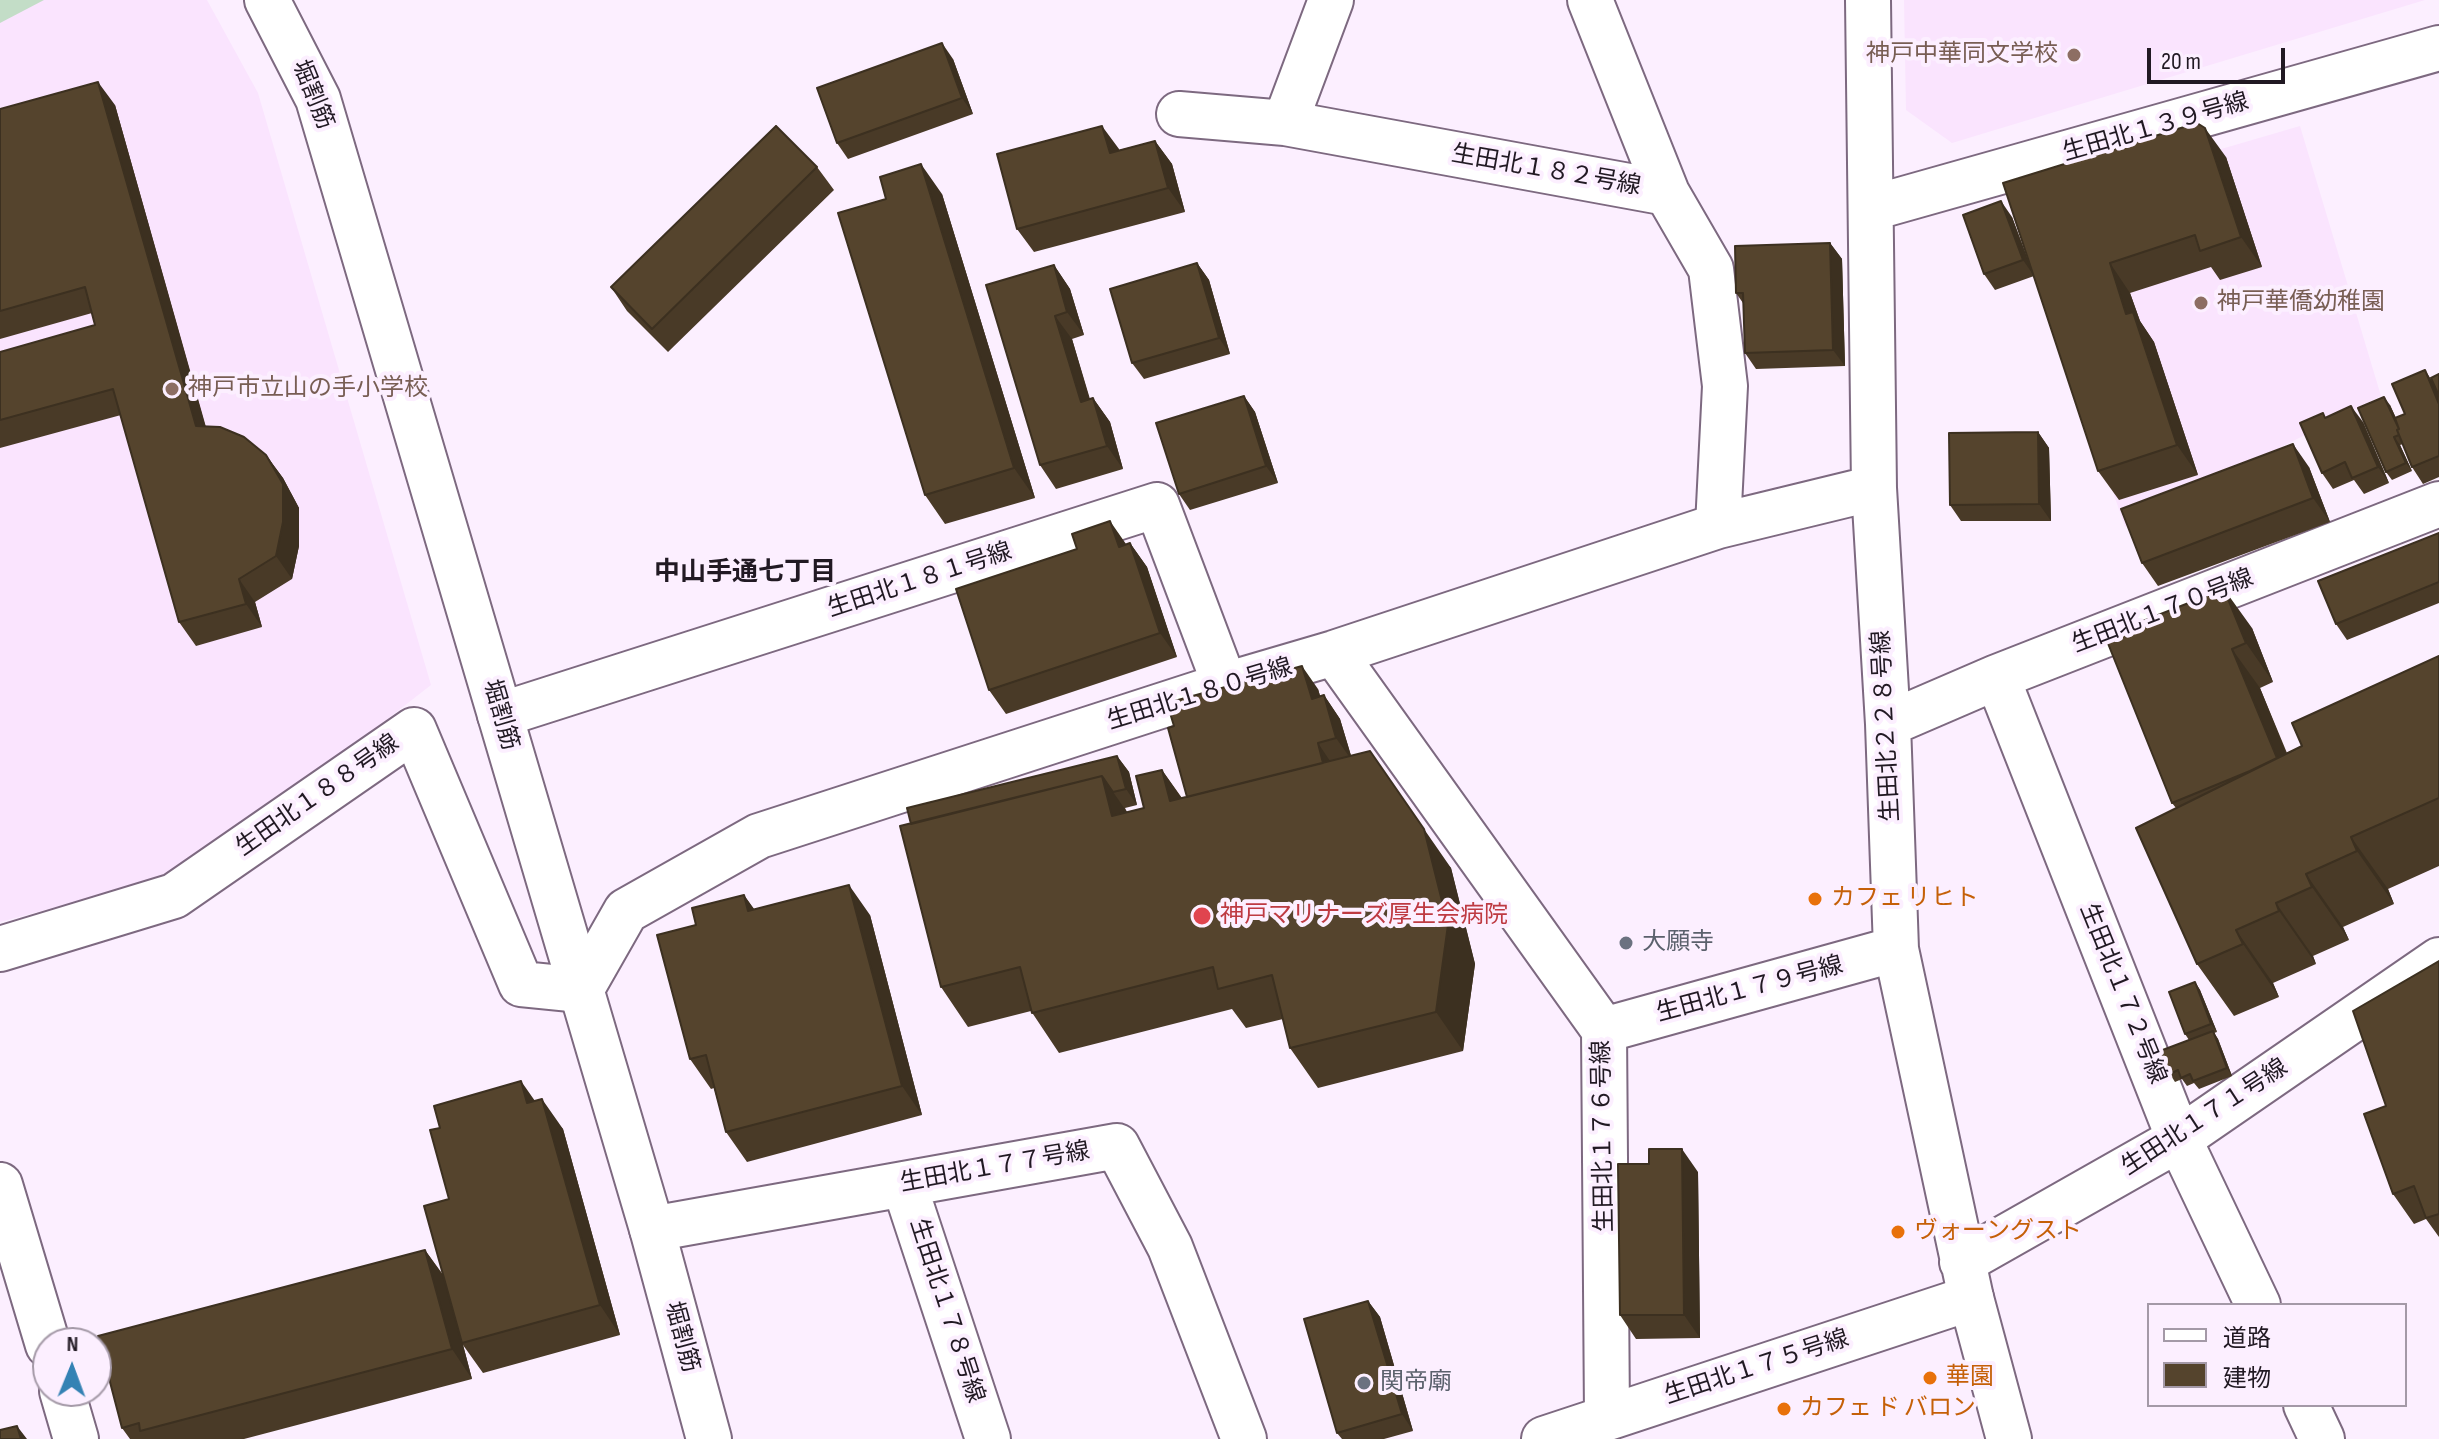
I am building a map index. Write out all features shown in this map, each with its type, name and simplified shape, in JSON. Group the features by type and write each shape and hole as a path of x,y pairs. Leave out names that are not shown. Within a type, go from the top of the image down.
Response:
{"street":[{"name":"堀割筋","path":"267,0 318,99 652,1229 709,1439"},
{"path":"1285,123 1331,0"},
{"path":"1590,0 1667,193"},
{"name":"生田北２２８号線","path":"1868,0 1874,488 1888,724 1896,949 1966,1280 2009,1439"},
{"name":"生田北１３９号線","path":"1872,208 2439,48"},
{"name":"生田北１８２号線","path":"1179,114 1285,123 1667,193 1711,269 1725,386 1718,526"},
{"name":"生田北１８０号線","path":"581,990 626,911 759,836 1225,685 1334,653 1718,526 1874,488"},
{"name":"生田北１７０号線","path":"1888,724 1997,677 2439,504"},
{"name":"生田北１８１号線","path":"500,715 1157,505 1225,685"},
{"name":"生田北１７６号線","path":"1334,653 1604,1030 1607,1417"},
{"name":"生田北１７２号線","path":"1997,677 2179,1139 2257,1303"},
{"name":"生田北１８８号線","path":"0,949 174,896 414,730 521,984 581,990"},
{"name":"生田北１７９号線","path":"1604,1030 1896,949"},
{"name":"生田北１７１号線","path":"1966,1280 2179,1139 2439,960"},
{"name":"生田北１７７号線","path":"652,1229 1117,1146 1170,1247 1244,1439"},
{"name":"生田北１７８号線","path":"904,1184 988,1439"},
{"path":"3,1206 42,1327"},
{"name":"生田北１７５号線","path":"1544,1439 1966,1280"},
{"path":"67,1407 76,1439"},
{"path":"2307,1407 2322,1439"}],"shaded area":[{"name":"神戸市立山の手小学校","path":"33,0 207,0 258,93 431,685 194,870 0,922 0,18"},
{"name":"神戸中華同文学校","path":"1904,0 2425,0 1952,143 1906,110"},
{"name":"神戸華僑幼稚園","path":"2300,126 2381,396 2125,527 2016,209"}],"green space":[{"path":"0,0 44,0 0,23"}],"building":[{"path":"942,43 962,98 837,143 817,88"},
{"path":"98,82 196,426 220,427 244,437 266,455 283,484 283,522 276,556 239,579 246,604 179,622 113,389 0,420 0,352 95,325 85,287 0,311 0,109"},
{"path":"2197,123 2205,128 2241,237 2200,251 2195,235 2110,263 2126,314 2133,312 2177,445 2098,471 2003,183"},
{"path":"776,126 817,167 652,329 611,287"},
{"path":"1102,126 1110,153 1155,141 1168,188 1017,229 997,154"},
{"path":"921,164 1014,468 925,495 838,213 886,199 880,177"},
{"path":"2001,201 2023,260 1984,274 1963,215"},
{"path":"1830,243 1833,350 1745,353 1743,293 1736,293 1735,246"},
{"path":"1197,263 1219,338 1132,363 1110,289"},
{"path":"1054,265 1067,312 1055,316 1081,402 1093,398 1107,446 1040,465 986,285"},
{"path":"2425,370 2439,404 2439,456 2412,467 2397,430 2395,418 2405,414 2392,384"},
{"path":"2439,374 2439,396 2431,378"},
{"path":"1244,396 1266,466 1179,494 1156,423"},
{"path":"2384,397 2399,429 2399,435 2394,437 2406,463 2386,472 2358,408"},
{"path":"2351,406 2378,467 2352,478 2345,462 2322,473 2300,423 2323,413 2325,418"},
{"path":"2038,432 2039,504 1950,505 1949,433"},
{"path":"2293,444 2313,498 2142,563 2121,509"},
{"path":"1110,521 1119,547 1130,543 1160,633 989,690 956,589 1077,549 1072,534"},
{"path":"2439,533 2439,582 2336,624 2318,581"},
{"path":"2224,589 2246,643 2232,649 2277,758 2172,803 2105,636"},
{"path":"2439,656 2439,798 2351,837 2357,851 2306,874 2312,887 2276,903 2279,911 2236,930 2243,944 2197,964 2136,828 2302,746 2292,723"},
{"path":"1302,666 1312,699 1324,695 1336,738 1318,743 1323,763 1187,797 1168,728 1174,726 1167,703"},
{"name":"神戸マリナーズ厚生会病院","path":"1370,751 1424,829 1448,925 1436,1012 1290,1048 1272,975 1218,989 1213,967 1032,1013 1020,967 941,987 900,826 1102,776 1112,816 1144,808 1136,776 1162,770 1170,801"},
{"path":"1117,756 1126,789 1113,792 1102,776 911,824 907,808"},
{"path":"849,885 902,1086 726,1132 706,1055 690,1059 657,935 696,925 692,908 744,895 748,911"},
{"path":"2439,961 2439,1214 2426,1218 2414,1186 2393,1194 2364,1114 2386,1106 2353,1011"},
{"path":"2195,982 2211,1024 2185,1034 2169,992"},
{"path":"2213,1031 2227,1068 2193,1081 2190,1074 2181,1078 2178,1070 2170,1074 2160,1051"},
{"path":"521,1081 527,1103 542,1099 600,1305 462,1343 424,1206 449,1199 430,1130 440,1128 434,1106"},
{"path":"1649,1149 1682,1149 1684,1315 1620,1315 1618,1164 1649,1164"},
{"path":"425,1250 452,1349 140,1431 139,1423 122,1428 112,1390 112,1332"},
{"name":"関帝廟","path":"1368,1301 1402,1414 1337,1433 1304,1319"},
{"path":"17,1426 21,1439 0,1439 0,1430"}],"place":[{"name":"神戸中華同文学校","path":"2074,55"},
{"name":"神戸華僑幼稚園","path":"2201,303"},
{"name":"神戸市立山の手小学校","path":"172,389"},
{"name":"カフェ リヒト","path":"1815,899"},
{"name":"神戸マリナーズ厚生会病院","path":"1202,916"},
{"name":"大願寺","path":"1626,943"},
{"name":"ヴォーングスト","path":"1898,1232"},
{"name":"華園","path":"1930,1378"},
{"name":"関帝廟","path":"1364,1383"},
{"name":"カフェ ド バロン","path":"1784,1409"}],"district":[{"name":"中山手通七丁目","path":"745,573"}]}
